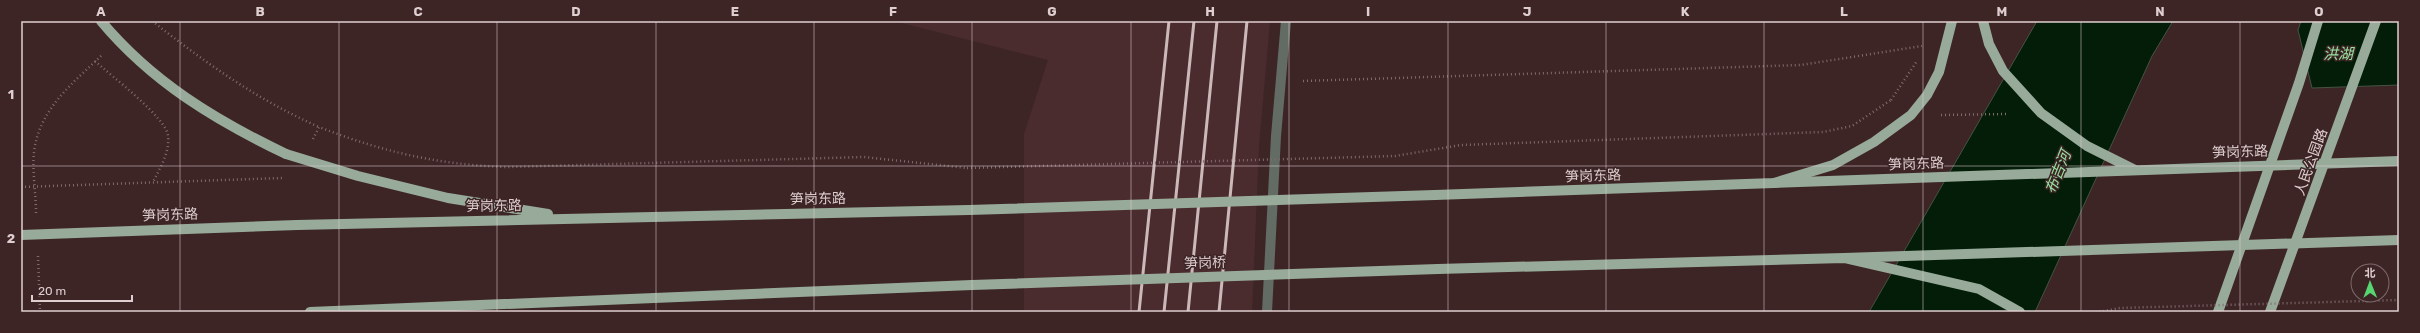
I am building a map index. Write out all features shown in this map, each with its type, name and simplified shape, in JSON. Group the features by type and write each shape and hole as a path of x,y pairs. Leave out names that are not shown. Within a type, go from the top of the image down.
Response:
{"main road":[{"path":"100,21 120,44 180,95 237,130 286,154 358,176 448,198 572,218"},
{"path":"1774,183 1833,165 1874,142 1910,115 1927,95 1939,72 1952,21"},
{"path":"1983,21 1989,44 2003,71 2041,113 2088,146 2134,170"},
{"path":"2218,312 2299,83 2318,21"},
{"name":"人民公园路","path":"2270,312 2372,36 2376,21"},
{"path":"2372,36 2383,21"},
{"name":"笋岗东路","path":"21,235 297,225 969,210 2399,161"},
{"path":"1844,258 2399,240"},
{"path":"1844,258 1979,289 2020,312"},
{"name":"笋岗桥","path":"310,312 972,285 1438,269 1844,258"}],"street":[{"path":"1268,312 1276,136 1286,21"}],"path":[{"path":"152,21 231,80 282,111 319,127 397,154 469,166 508,167 864,157 967,168 1395,156 1461,145 1823,132 1852,126 1891,100 1918,59"},
{"path":"1920,52 1925,39"},
{"path":"1281,82 1801,65 1923,46"},
{"path":"36,216 34,152 40,125 53,103 106,51"},
{"path":"95,61 157,116 168,134 168,150 153,182"},
{"path":"1935,115 2009,114"},
{"path":"311,141 319,127"},
{"path":"21,187 288,178"},
{"path":"38,248 40,312"},
{"path":"2099,312 2120,308 2399,300"}],"shaded area":[{"path":"894,21 1270,21 1259,146 1252,312 1024,312 1024,134 1048,60"}],"water":[{"name":"布吉河","path":"2037,21 2173,21 2152,56 2035,312 1869,312"},
{"name":"洪湖","path":"2301,21 2399,21 2399,85 2312,88 2298,30"}],"railway":[{"path":"1139,312 1169,21"},
{"path":"1164,312 1194,21"},
{"path":"1188,312 1217,21"},
{"path":"1219,312 1247,21"}]}
